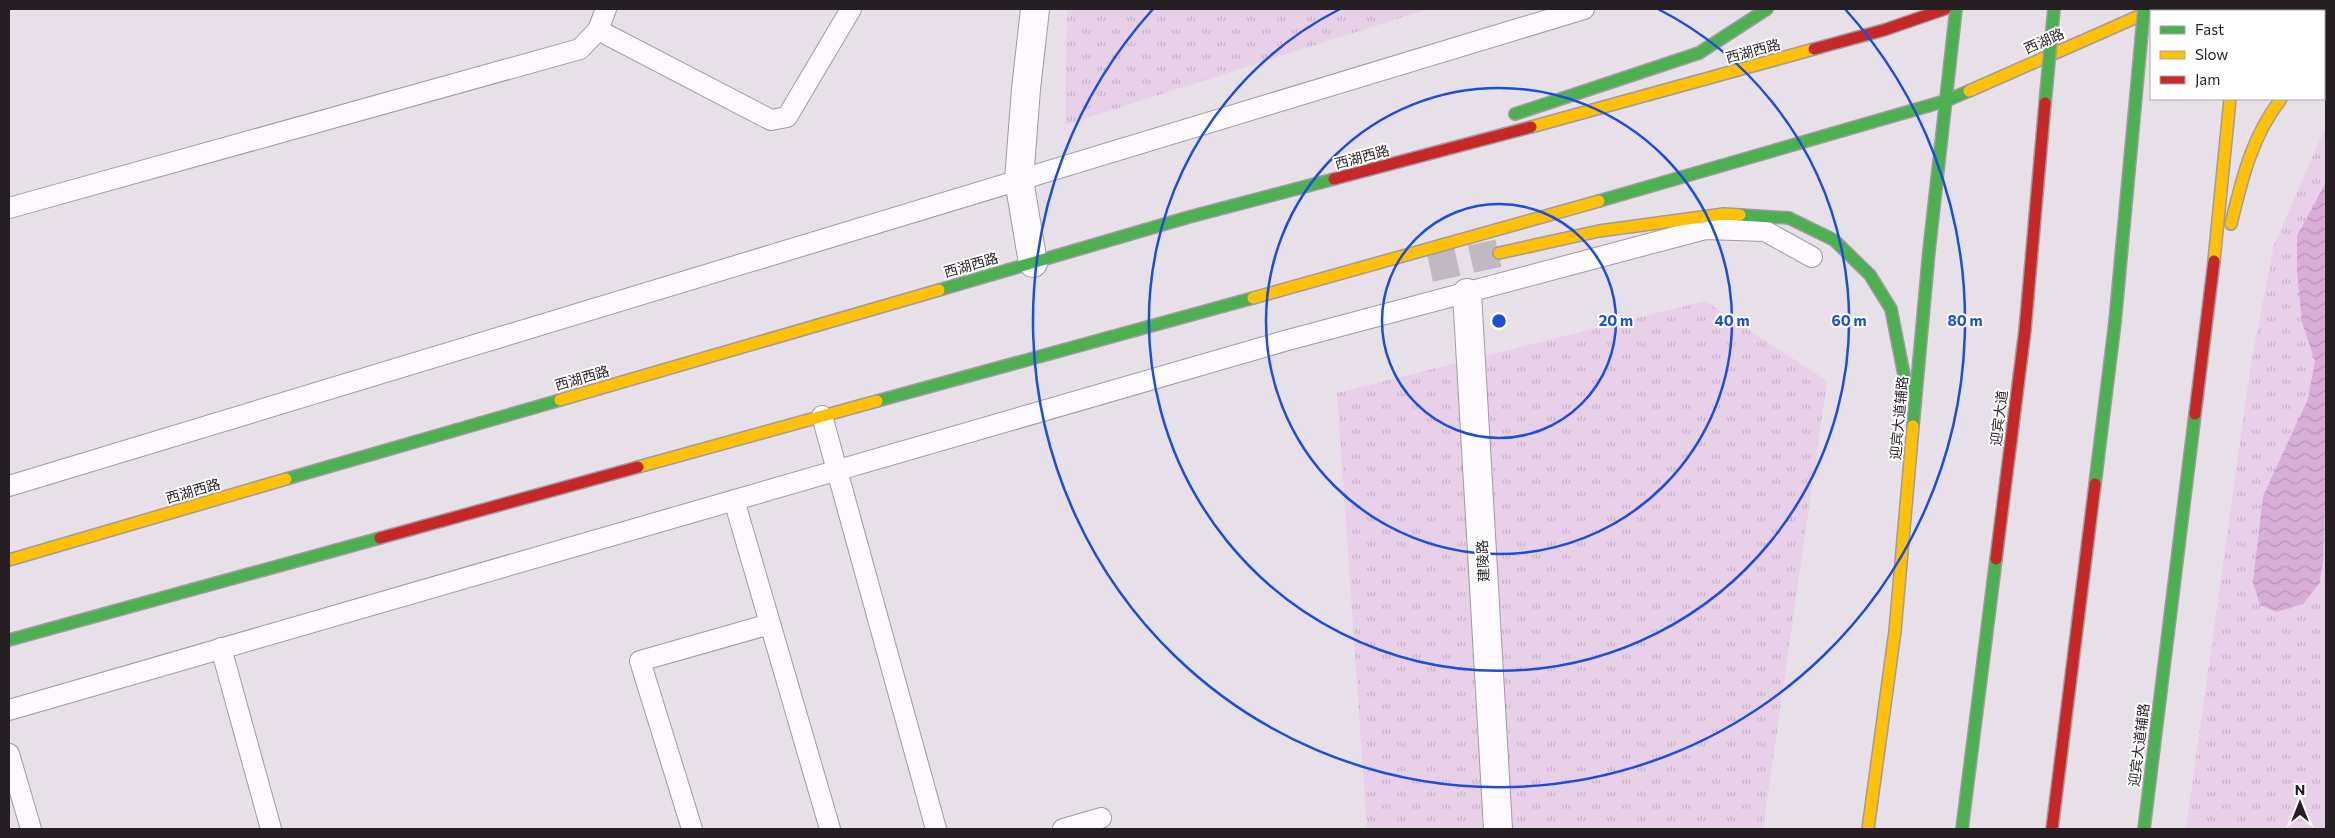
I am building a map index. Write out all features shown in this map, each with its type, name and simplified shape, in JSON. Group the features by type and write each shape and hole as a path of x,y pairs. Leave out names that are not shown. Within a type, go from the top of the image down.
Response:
{"main road":[{"path":"1501,118 1700,53 1767,9"},
{"name":"西湖西路","path":"9,560 1236,205 1455,148 1884,30 1945,9"},
{"name":"迎宾大道辅路","path":"1868,829 1895,631 1928,251 1956,9"},
{"name":"迎宾大道","path":"1962,829 2024,330 2054,9"},
{"path":"2052,829 2114,322 2144,9"},
{"name":"西湖路","path":"1945,101 2150,11"},
{"name":"迎宾大道辅路","path":"2144,829 2203,342 2230,100"},
{"path":"2203,342 2246,163 2271,110 2280,100"},
{"path":"9,640 1464,240 1945,101"},
{"path":"1236,205 1434,140"},
{"path":"1500,253 1599,231 1724,214 1789,218 1834,240 1870,274 1891,309 1914,421"},
{"path":"1075,346 1306,296"}],"street":[{"path":"1033,263 1019,180 1026,89 1035,9"},
{"name":"建陵路","path":"1467,293 1498,829"}],"lane":[{"path":"9,208 580,49 598,30 606,9"},
{"path":"598,30 771,120 787,117 851,9"},
{"path":"9,486 1584,9"},
{"path":"9,710 1288,340 1705,229 1765,231 1812,257"},
{"path":"822,416 936,829"},
{"path":"734,500 830,829"},
{"path":"692,829 640,661 770,624"},
{"path":"221,648 271,829"},
{"path":"9,754 32,829"},
{"path":"1063,829 1100,818"}],"green space":[{"path":"1067,9 1428,9 1065,125"},
{"path":"2326,126 2326,829 2186,829 2251,363 2274,245"},
{"path":"1705,301 1827,381 1763,829 1367,829 1337,393"}],"water":[{"path":"2326,182 2326,479 2323,563 2319,584 2303,604 2276,612 2260,605 2253,582 2263,496 2308,399 2315,361 2302,322 2297,271 2297,236"}],"tunnel":[{"path":"1430,268 1499,253"}],"traffic: fast":[{"path":"1515,114 1699,53 1767,9"},
{"path":"1913,426 1929,251 1956,9"},
{"path":"2045,103 2054,9"},
{"path":"2115,322 2144,9"},
{"path":"1599,201 1945,101 1969,91"},
{"path":"939,290 1189,217 1334,179"},
{"path":"1740,215 1789,218 1834,240 1870,275 1891,309 1907,390"},
{"path":"877,401 1253,298"},
{"path":"2095,484 2115,322"},
{"path":"286,479 560,400"},
{"path":"2144,829 2195,414"},
{"path":"9,640 380,538"},
{"path":"1962,829 1996,559"}],"traffic: slow":[{"path":"1969,91 2150,11"},
{"path":"1531,127 1814,49"},
{"path":"2214,261 2230,100"},
{"path":"2231,224 2249,158 2262,128 2280,100"},
{"path":"1253,298 1599,201"},
{"path":"1499,253 1599,231 1724,214 1740,215"},
{"path":"560,400 939,290"},
{"path":"638,467 877,401"},
{"path":"1868,829 1895,631 1913,426"},
{"path":"9,560 286,479"}],"traffic: jam":[{"path":"1814,49 1884,30 1945,9"},
{"path":"2025,330 2045,103"},
{"path":"1334,179 1531,127"},
{"path":"2195,414 2214,261"},
{"path":"1996,559 2025,330"},
{"path":"380,538 638,467"},
{"path":"2052,829 2095,484"}]}
